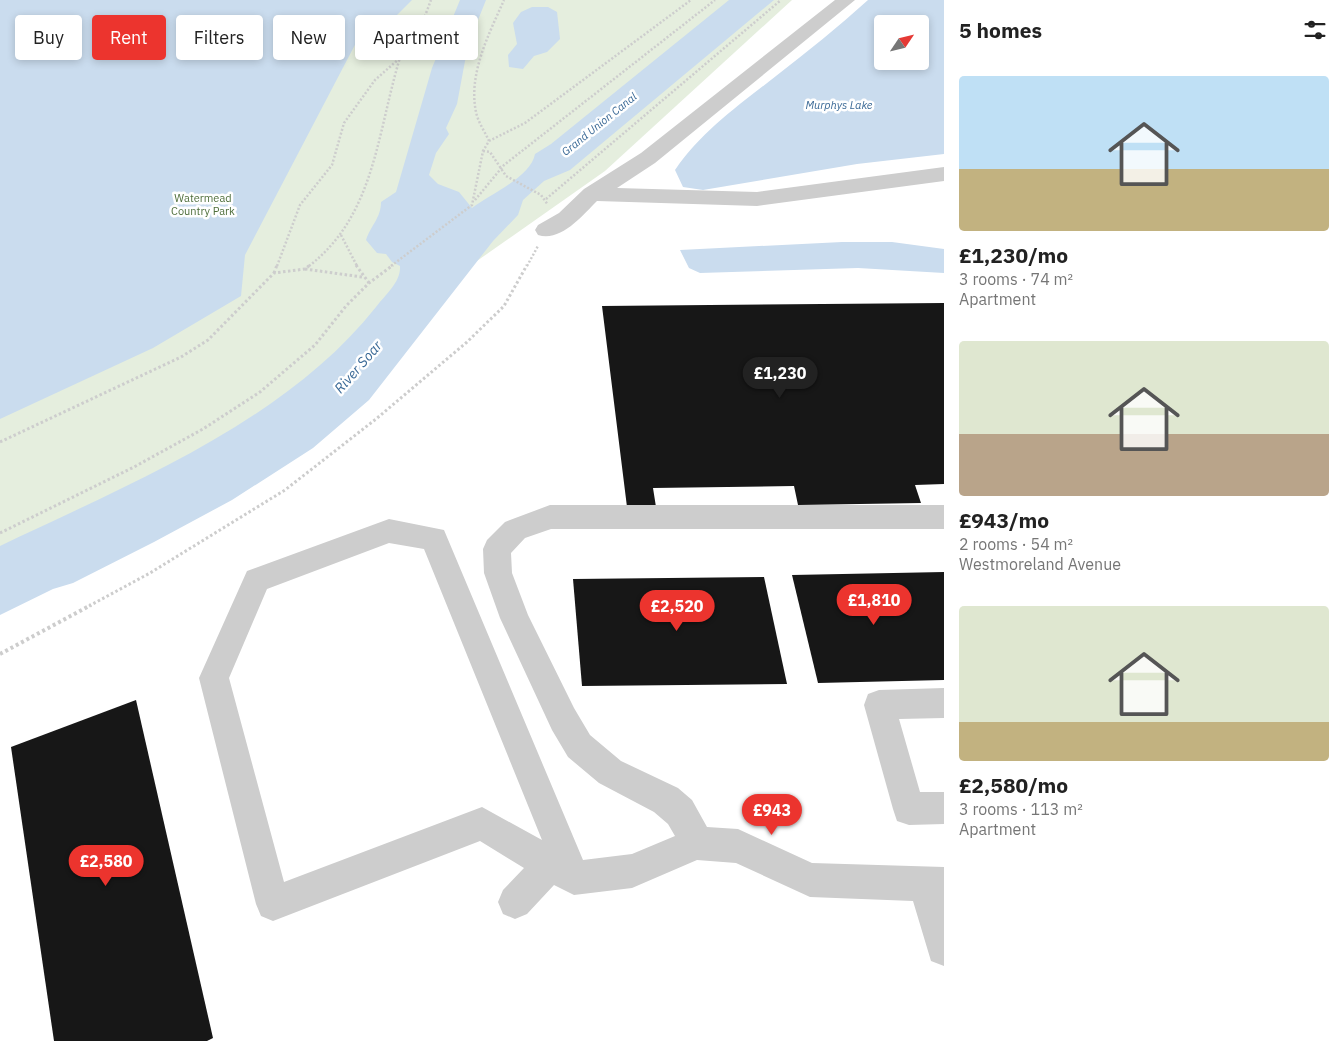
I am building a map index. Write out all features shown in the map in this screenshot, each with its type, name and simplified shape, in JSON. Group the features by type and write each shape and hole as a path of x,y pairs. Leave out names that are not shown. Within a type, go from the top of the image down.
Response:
{"street":[{"path":"546,230 567,218 592,194 648,158 846,0"},
{"path":"592,194 757,199 944,174"},
{"path":"698,843 680,812 666,800 610,772 579,746 563,719 515,618 498,573 497,549 515,530 550,517 944,517"},
{"path":"562,871 434,539 390,531 257,580 214,678 273,904 482,824 562,871 632,871 698,843 738,846 810,880 854,883 935,884 944,948"},
{"path":"944,703 879,705 909,809 944,808"},
{"path":"515,902 562,871"}],"path":[{"path":"425,15 431,0"},
{"path":"488,141 476,112 475,78 489,32 504,0"},
{"path":"474,201 475,180 483,151 488,141 525,123 691,0"},
{"path":"0,533 134,467 203,429 260,392 315,345 346,306 369,283 472,205 500,169 715,0"},
{"path":"546,199 781,0"},
{"path":"0,442 180,357 208,340 274,273 300,205 332,165 344,124 375,80 398,60"},
{"path":"305,268 326,252 342,235 362,199 399,60"},
{"path":"483,151 490,152 500,169 509,178 541,195"},
{"path":"0,654 150,573 285,490 376,419 467,342 504,306 546,230"},
{"path":"342,235 358,264 362,277"},
{"path":"274,273 305,268 362,277 369,283"}],"green space":[{"name":"Watermead Country Park","path":"0,0 792,0 605,171 0,596"}],"water":[{"path":"0,0 412,0 397,15 355,15 355,45 245,255 241,296 153,348 0,419"},
{"path":"460,0 486,0 478,20 478,15 454,15"},
{"path":"729,0 774,0 570,170 544,181 523,200 518,215 493,241 369,400 313,448 232,500 154,542 73,583 53,589 0,615 0,546 152,473 251,417 297,384 339,348 392,288 400,272 400,266 392,262 386,254 377,253 366,240 378,217 381,202 396,192 435,60 465,60 457,104 446,128 449,134 436,153 429,175 438,184 459,192 472,208 518,178 532,162 535,154 551,144"},
{"name":"Murphys Lake","path":"868,0 944,0 944,154 857,164 703,190 683,187 675,170 697,143 735,108 811,49"},
{"path":"532,7 548,7 557,12 560,39 547,52 534,56 523,69 509,67 508,55 517,44 513,23 521,12"},
{"path":"842,242 892,242 944,249 944,273 858,268 700,273 689,268 680,250"}],"building":[{"path":"944,303 944,484 915,485 921,503 798,505 794,486 653,488 656,507 627,507 602,306"},
{"path":"944,572 944,680 818,683 792,575"},
{"path":"764,577 787,684 582,686 573,579"},
{"path":"136,700 213,1038 207,1041 54,1041 11,747"}],"water label":[{"name":"Grand Union Canal","path":"599,124"},
{"name":"River Soar","path":"358,367"}]}
